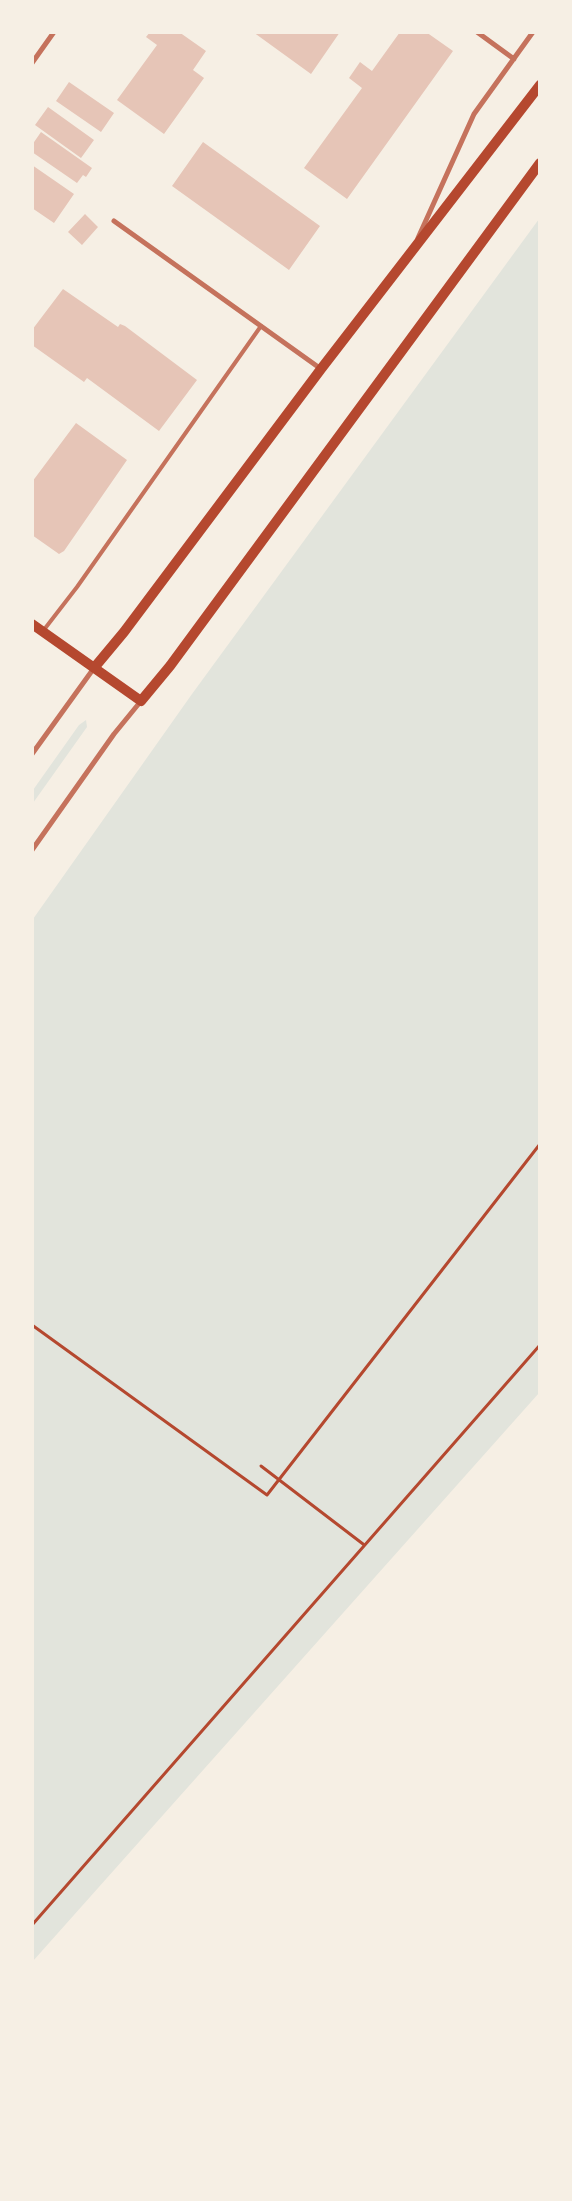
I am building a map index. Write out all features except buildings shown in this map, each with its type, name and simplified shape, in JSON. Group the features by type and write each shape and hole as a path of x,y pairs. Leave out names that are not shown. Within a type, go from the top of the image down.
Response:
{"main road":[{"path":"94,668 124,632 321,369 409,258 540,85"},
{"path":"32,624 141,701 170,666 540,163"}],"street":[{"path":"32,63 54,32"},
{"path":"477,32 514,59"},
{"path":"409,258 474,114 533,32"},
{"path":"114,221 321,369"},
{"path":"32,754 94,668"},
{"path":"32,850 114,734 141,701"}],"lane":[{"path":"42,631 78,587 261,326"}],"path":[{"path":"32,1325 267,1496 540,1144"},
{"path":"32,1925 363,1544 540,1345"},
{"path":"261,1466 363,1544"}],"shaded area":[{"path":"539,219 539,1393 33,1961 33,919 192,694"},
{"path":"86,720 87,727 33,803 33,790 79,725"}]}
